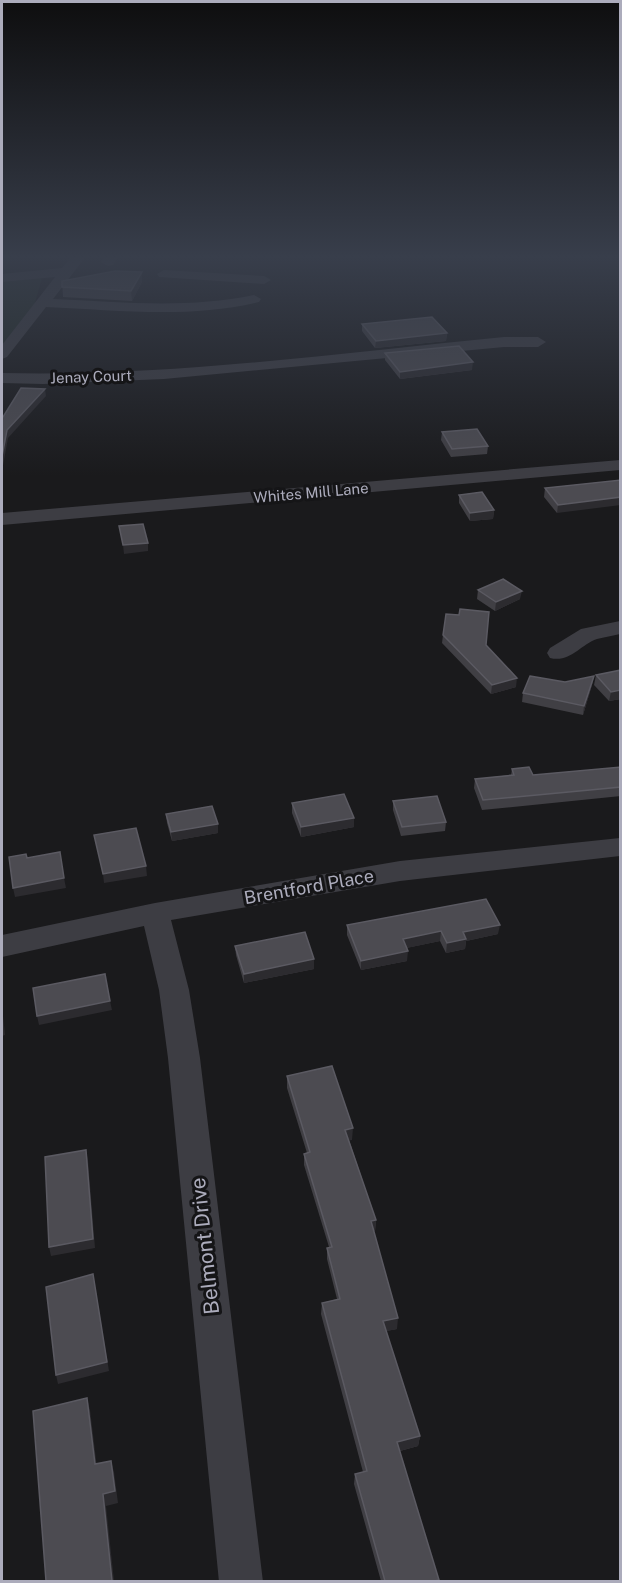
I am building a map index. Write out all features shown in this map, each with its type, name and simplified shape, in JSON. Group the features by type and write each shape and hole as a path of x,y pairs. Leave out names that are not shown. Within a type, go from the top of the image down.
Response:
{"street":[{"path":"2,354 22,329"},
{"name":"Jenay Court","path":"2,378 43,379 164,374 504,342 538,342"},
{"name":"Whites Mill Lane","path":"2,519 621,465"},
{"path":"558,653 589,634 621,628"},
{"name":"Brentford Place","path":"2,946 155,913 400,871 621,847"},
{"name":"Belmont Drive","path":"155,913 174,990 184,1058 241,1581"}],"shaded area":[{"path":"2,329 25,329 2,359"}],"building":[{"path":"366,329 443,329 447,333 376,341"},
{"path":"459,346 473,362 400,372 385,353"},
{"path":"21,388 45,389 7,430 2,456 2,417"},
{"path":"477,429 488,446 452,449 442,432"},
{"path":"621,480 621,497 558,505 545,488"},
{"path":"482,492 494,510 470,513 459,495"},
{"path":"143,524 148,543 123,545 119,526"},
{"path":"503,579 522,591 496,602 478,590"},
{"path":"460,609 489,612 486,645 517,678 492,685 443,635 446,614 459,615"},
{"path":"621,670 621,690 611,692 596,675"},
{"path":"530,676 565,682 594,676 584,706 523,693"},
{"path":"529,767 533,775 621,767 621,787 483,800 475,779 514,775 512,769"},
{"path":"344,794 354,818 301,827 292,803"},
{"path":"437,796 446,822 402,827 393,801"},
{"path":"212,806 218,824 171,832 166,814"},
{"path":"136,828 146,866 103,874 94,835"},
{"path":"60,852 64,878 13,888 9,857 26,854 27,858"},
{"path":"486,899 500,925 463,932 466,939 447,943 441,931 403,939 408,951 361,961 347,925"},
{"path":"305,932 314,959 244,974 235,946"},
{"path":"105,974 110,1001 37,1016 33,988"},
{"path":"332,1066 353,1128 345,1130 376,1220 371,1221 398,1318 383,1321 420,1436 397,1442 439,1580 385,1581 355,1474 367,1471 322,1303 340,1299 327,1248 332,1247 304,1154 310,1152 287,1076"},
{"path":"86,1150 93,1239 49,1247 45,1157"},
{"path":"93,1274 107,1362 56,1375 46,1287"},
{"path":"87,1398 95,1464 111,1461 115,1491 103,1494 112,1581 46,1581 33,1411"}]}
